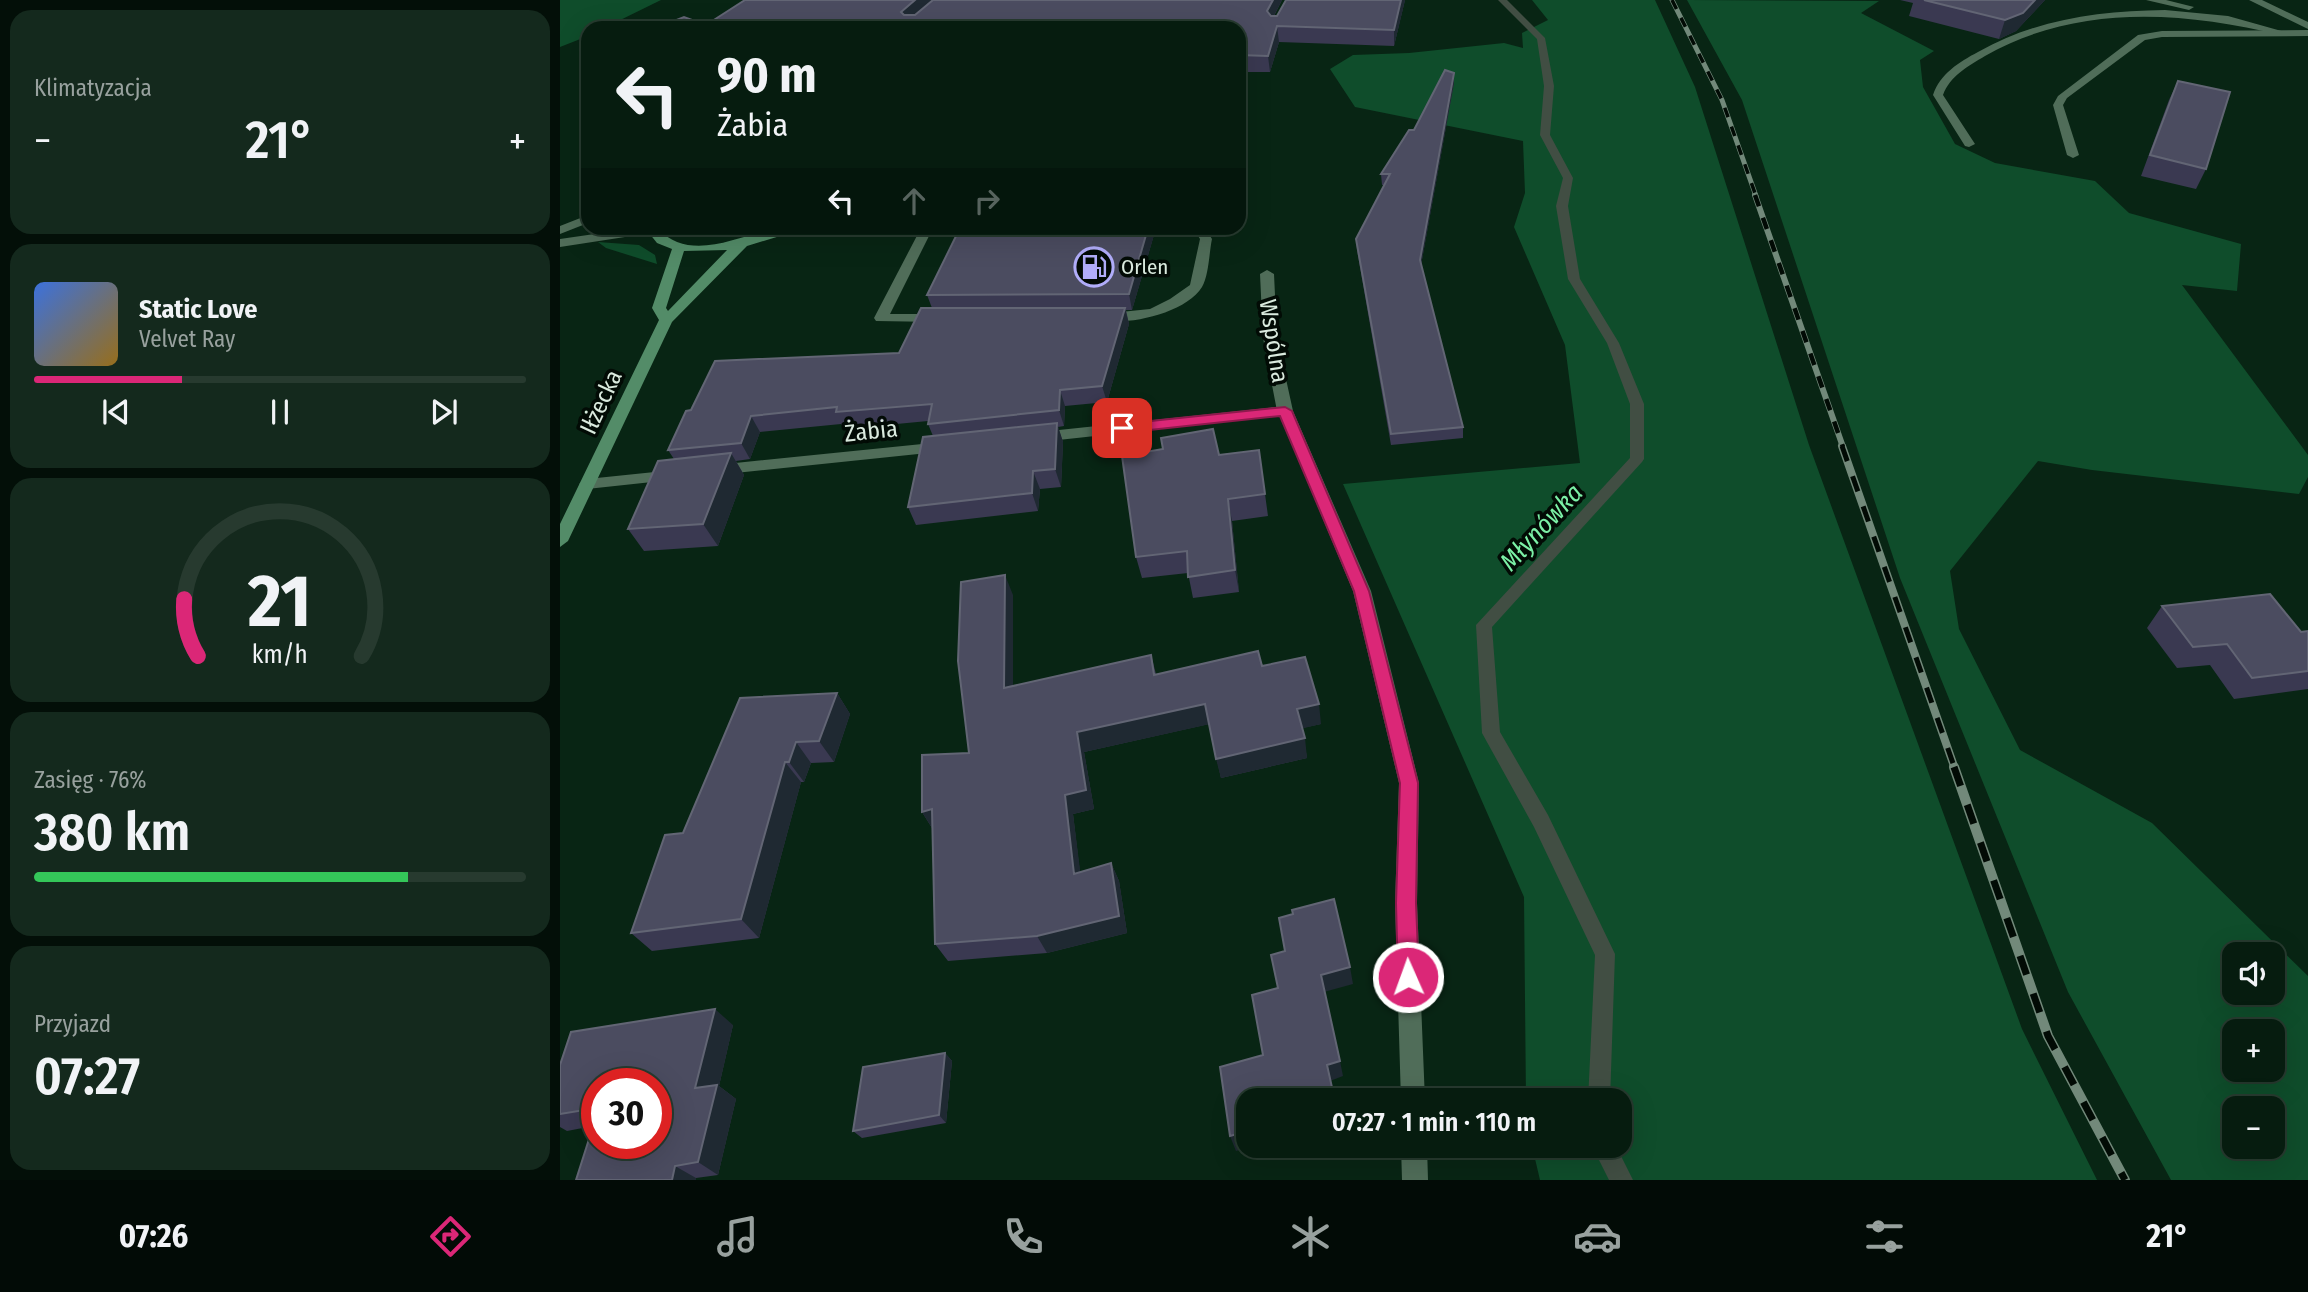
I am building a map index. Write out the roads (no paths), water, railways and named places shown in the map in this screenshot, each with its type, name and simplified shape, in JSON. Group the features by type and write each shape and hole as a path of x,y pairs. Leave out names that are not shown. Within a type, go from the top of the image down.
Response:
{"main road":[{"path":"658,235 666,242 698,248 741,245 770,235"},
{"name":"Iłżecka","path":"560,541 666,320 689,301 724,258 741,245"},
{"name":"Iłżecka","path":"666,320 659,308 679,246"}],"street":[{"path":"2151,0 2192,8 2280,32"},
{"path":"2254,0 2308,26"},
{"path":"1969,144 1938,95 1940,84 1983,52 2055,24 2095,16 2195,15 2230,19"},
{"path":"2073,155 2057,105 2063,96 2143,37 2162,34 2308,33"},
{"path":"560,230 581,222"},
{"path":"560,243 609,235"},
{"path":"923,235 881,318 950,318"},
{"path":"1088,317 1144,317 1169,306 1188,293 1196,286 1206,239 1203,235"},
{"name":"Wspólna","path":"1266,274 1270,338 1285,411 1362,591 1409,783 1406,903 1413,1088"},
{"path":"1026,438 1285,411"},
{"name":"Żabia","path":"587,484 958,445"},
{"path":"1414,1158 1415,1180"}],"waterway":[{"name":"Młynówka","path":"1502,0 1541,38 1549,86 1545,135 1568,178 1562,206 1574,279 1613,343 1637,404 1637,459 1484,625 1491,733 1541,821 1605,954 1600,1088"},
{"name":"Młynówka","path":"1610,1158 1622,1180"}],"railway":[{"path":"1672,0 1722,100 1756,196"},
{"path":"1755,195 1843,447"},
{"path":"1842,446 1955,769"},
{"path":"1954,767 2048,1036 2125,1180"}],"place":[{"name":"Orlen","path":"1094,267"}]}
